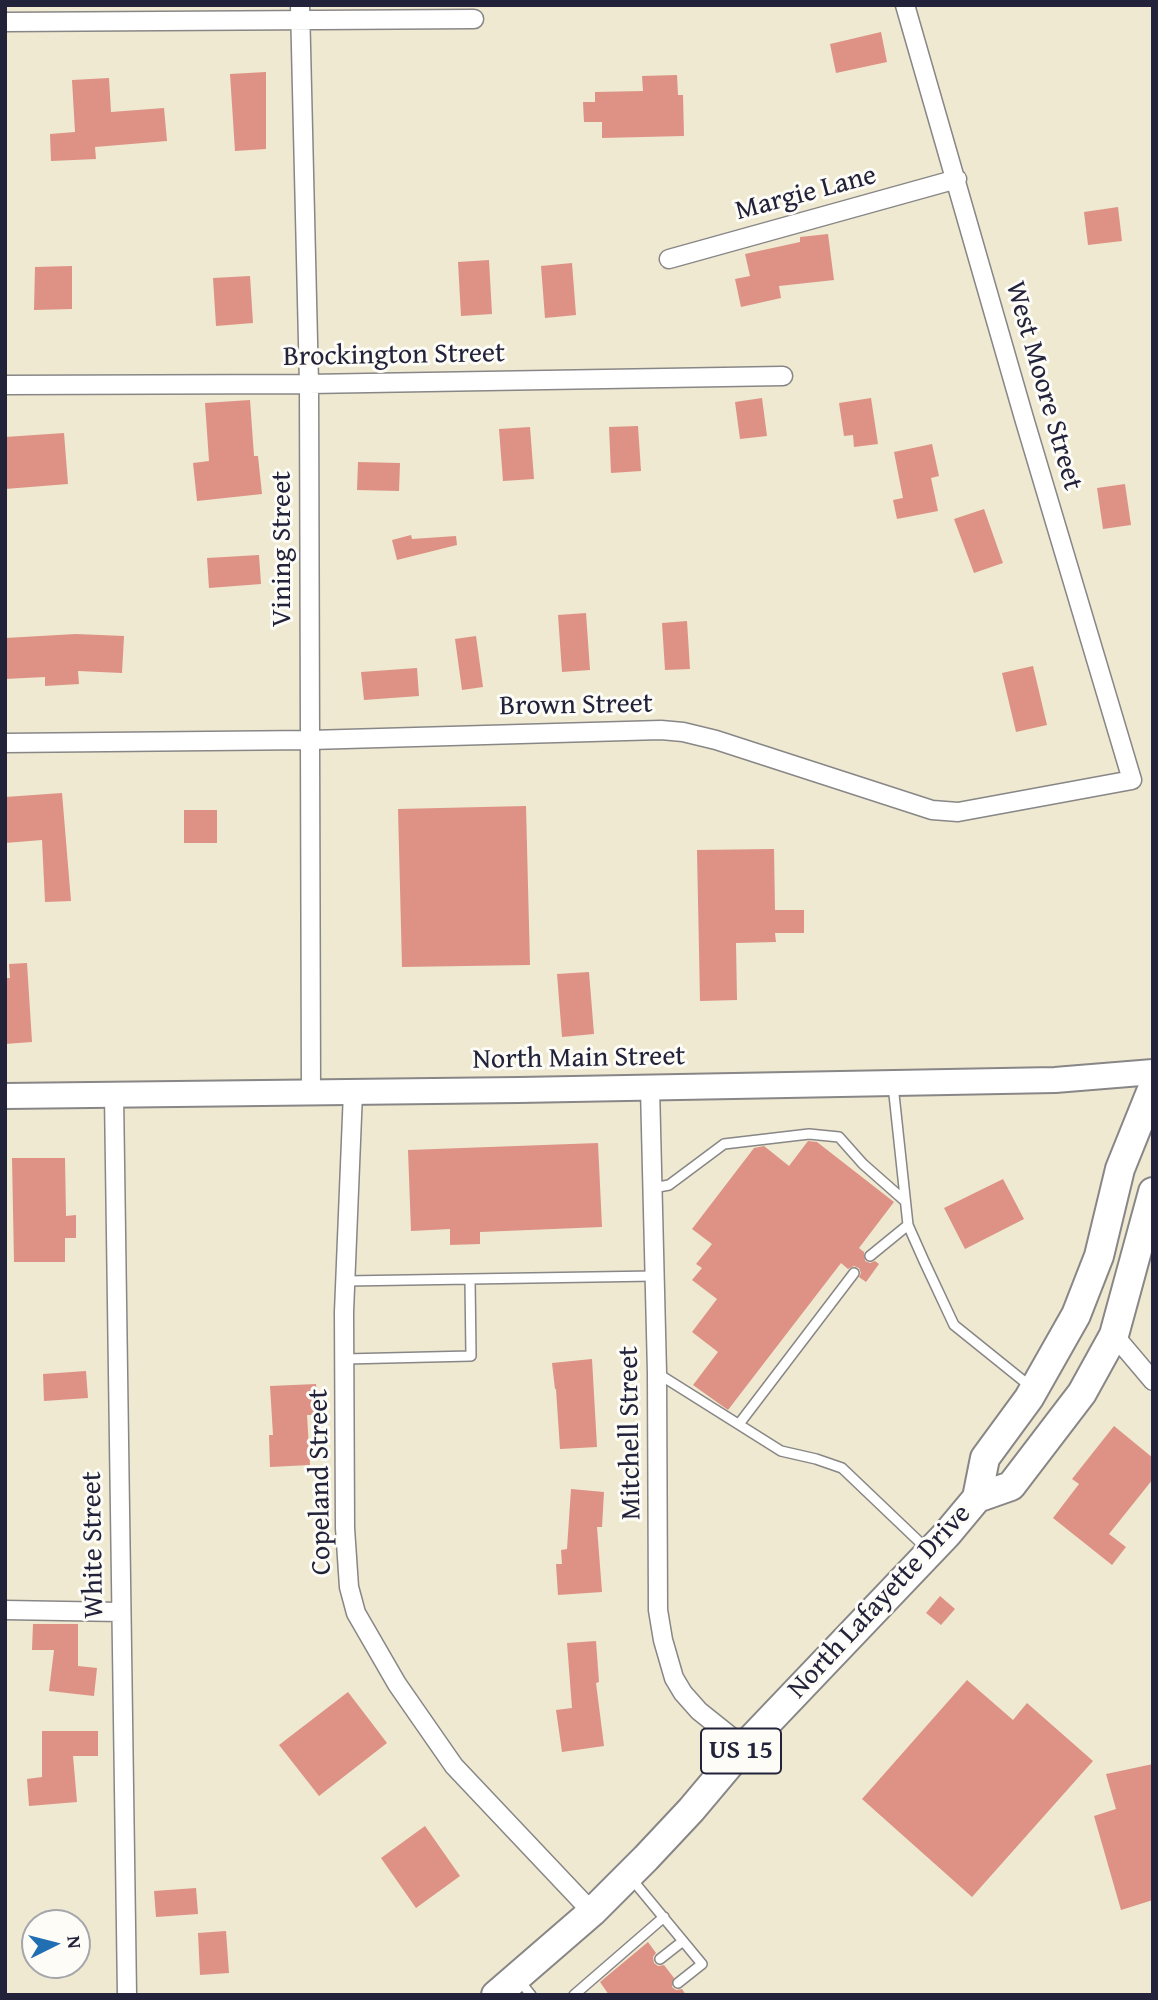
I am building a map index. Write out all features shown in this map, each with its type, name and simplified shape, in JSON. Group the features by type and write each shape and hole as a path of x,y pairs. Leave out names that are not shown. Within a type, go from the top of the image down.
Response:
{"main road":[{"name":"North Main Street","path":"5,1096 1055,1080 1153,1072"},
{"path":"977,1498 985,1458 1034,1390 1080,1303 1099,1256 1120,1169 1153,1087"},
{"name":"North Lafayette Drive","path":"515,1989 691,1810 744,1747 930,1552 977,1498 1011,1486 1082,1393 1114,1335 1153,1192"}],"street":[{"name":"West Moore Street","path":"905,5 1132,780"},
{"path":"5,22 300,13 474,19"},
{"name":"Vining Street","path":"300,13 309,384 311,1093"},
{"name":"Margie Lane","path":"669,259 957,179"},
{"name":"Brockington Street","path":"5,385 309,384 783,376"},
{"name":"Brown Street","path":"5,743 310,740 627,729 683,732 716,740 932,810 958,812 1132,780"},
{"name":"Mitchell Street","path":"650,1087 657,1373 658,1609 663,1640 674,1678 683,1693 699,1711 744,1747"},
{"name":"Copeland Street","path":"353,1092 346,1281 345,1528 349,1587 356,1613 397,1684 454,1766 592,1912"},
{"name":"White Street","path":"114,1095 127,1995"},
{"path":"1114,1335 1153,1381"},
{"path":"5,1610 121,1612"}],"lane":[{"path":"893,1083 908,1226 954,1325 1034,1390"},
{"path":"653,1188 669,1185 724,1144 809,1134 839,1137 863,1164 905,1201"},
{"path":"870,1256 908,1226"},
{"path":"739,1424 854,1273"},
{"path":"346,1281 655,1276"},
{"path":"345,1359 471,1356 470,1279"},
{"path":"657,1373 781,1451 842,1468 930,1552"},
{"path":"629,1875 702,1964 678,1983"},
{"path":"574,1995 664,1917"},
{"path":"660,1959 683,1941"}],"building":[{"path":"881,32 887,62 836,73 830,44"},
{"path":"266,72 266,149 235,151 230,74"},
{"path":"677,75 678,95 683,95 684,136 602,138 602,122 584,122 583,102 595,102 595,92 643,91 642,76"},
{"path":"109,78 111,112 164,108 167,141 95,147 96,159 51,161 50,134 75,132 72,80"},
{"path":"1118,207 1122,241 1088,245 1084,212"},
{"path":"828,234 834,280 779,286 781,298 741,307 735,279 750,276 745,254 800,242 800,237"},
{"path":"489,260 492,314 461,316 458,262"},
{"path":"572,263 576,315 545,318 541,266"},
{"path":"72,266 72,309 34,310 35,267"},
{"path":"250,276 253,323 216,326 213,278"},
{"path":"762,398 767,436 740,439 735,402"},
{"path":"871,398 878,444 854,447 853,435 844,436 839,403"},
{"path":"250,400 254,456 258,456 262,494 197,501 193,463 209,461 205,403"},
{"path":"638,426 641,471 611,473 609,427"},
{"path":"530,427 534,479 503,481 499,429"},
{"path":"64,433 68,484 5,489 5,437"},
{"path":"932,444 939,476 931,478 938,511 897,519 893,500 903,498 894,452"},
{"path":"358,462 400,463 399,491 357,490"},
{"path":"1125,484 1131,525 1103,529 1097,488"},
{"path":"984,509 1003,563 974,573 954,519"},
{"path":"411,535 412,539 456,536 457,545 397,560 392,540"},
{"path":"259,555 261,584 209,588 207,558"},
{"path":"586,613 590,670 562,672 558,615"},
{"path":"687,621 690,669 665,670 662,623"},
{"path":"76,634 124,636 122,673 78,671 79,684 45,686 45,677 5,679 5,638"},
{"path":"476,636 483,687 462,690 455,639"},
{"path":"1033,666 1047,725 1016,732 1002,673"},
{"path":"417,668 419,696 364,700 361,672"},
{"path":"62,793 71,901 45,902 42,840 5,843 5,797"},
{"path":"526,806 530,965 402,967 398,809"},
{"path":"184,810 217,810 217,843 184,843"},
{"path":"774,849 775,910 804,910 804,933 775,933 776,942 736,943 737,1000 700,1001 697,850"},
{"path":"27,963 32,1042 5,1044 5,978 10,978 9,964"},
{"path":"589,972 594,1034 562,1037 557,974"},
{"path":"808,1141 817,1142 894,1202 859,1248 864,1252 865,1261 879,1264 866,1282 859,1277 859,1268 854,1266 848,1269 841,1263 728,1410 693,1385 718,1352 692,1332 717,1299 692,1280 702,1268 696,1264 712,1244 692,1229 754,1148 764,1146 789,1166"},
{"path":"598,1143 602,1227 480,1232 480,1244 450,1245 450,1229 411,1231 408,1150"},
{"path":"12,1158 65,1158 66,1216 76,1215 76,1238 65,1238 65,1262 14,1262"},
{"path":"1003,1179 1024,1219 965,1249 944,1208"},
{"path":"592,1359 597,1447 560,1449 552,1363"},
{"path":"86,1371 88,1398 44,1401 43,1374"},
{"path":"316,1384 318,1415 307,1415 310,1465 270,1467 269,1435 273,1435 270,1386"},
{"path":"1114,1426 1153,1458 1153,1479 1109,1534 1126,1547 1112,1565 1053,1518 1079,1484 1072,1479"},
{"path":"571,1489 604,1492 602,1527 597,1527 602,1592 558,1595 556,1564 562,1564 561,1550 567,1549"},
{"path":"940,1596 955,1609 941,1625 926,1613"},
{"path":"33,1624 78,1624 78,1666 97,1668 94,1696 49,1691 54,1650 32,1650"},
{"path":"596,1641 599,1682 596,1683 604,1746 562,1752 556,1710 572,1708 567,1643"},
{"path":"967,1680 1013,1720 1027,1703 1093,1761 972,1897 862,1799"},
{"path":"348,1692 387,1743 319,1796 279,1745"},
{"path":"42,1731 98,1731 98,1756 73,1756 77,1802 29,1806 27,1779 42,1777"},
{"path":"1153,1764 1153,1900 1121,1910 1094,1816 1116,1809 1106,1774"},
{"path":"425,1826 460,1876 416,1908 381,1858"},
{"path":"196,1888 198,1914 156,1917 154,1891"},
{"path":"226,1931 229,1973 200,1975 198,1933"},
{"path":"648,1942 656,1953 653,1957 654,1963 658,1966 664,1965 674,1978 672,1987 676,1990 682,1989 686,1995 609,1995 600,1982"}]}
